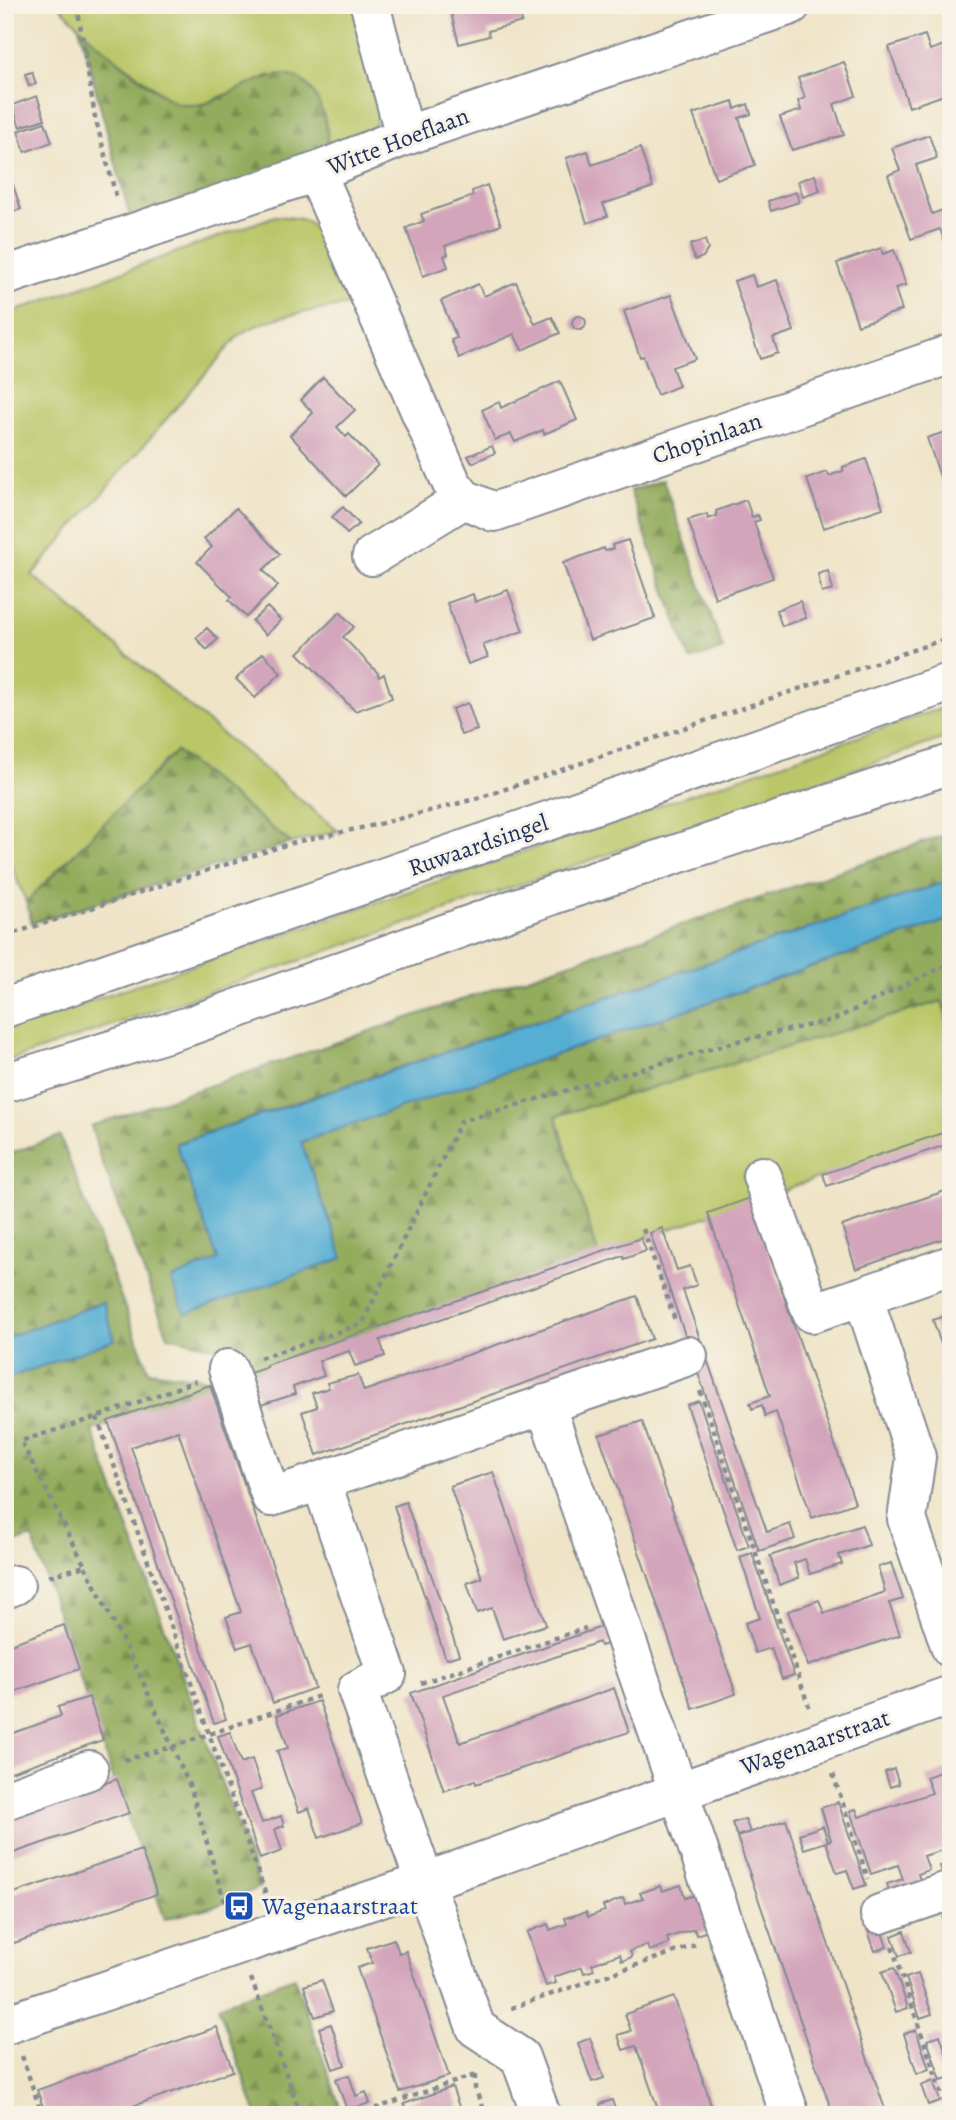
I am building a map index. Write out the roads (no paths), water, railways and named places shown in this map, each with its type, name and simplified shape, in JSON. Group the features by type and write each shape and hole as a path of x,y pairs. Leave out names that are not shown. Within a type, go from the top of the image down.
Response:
{"street":[{"path":"370,5 405,136"},
{"name":"Witte Hoeflaan","path":"5,276 316,172 405,136 791,5"},
{"path":"316,172 452,484 464,499 372,556"},
{"name":"Chopinlaan","path":"464,499 494,512 951,354"},
{"name":"Ruwaardsingel","path":"5,1008 951,682"},
{"path":"5,1083 188,1026 558,893 951,764"},
{"path":"762,1175 812,1313 951,1265"},
{"path":"863,1296 916,1457 907,1519 951,1648"},
{"path":"228,1369 271,1497 688,1356"},
{"path":"545,1404 790,2115"},
{"path":"321,1481 387,1674 357,1690 476,2028 520,2057 541,2115"},
{"name":"Wagenaarstraat","path":"8,2024 425,1882 951,1695"},
{"path":"5,1800 89,1770"},
{"path":"880,1914 951,1890"}],"water":[{"path":"951,880 951,919 301,1142 343,1258 185,1314 171,1279 218,1260 176,1144"},
{"path":"103,1302 115,1340 5,1379 5,1338"}],"place":[{"name":"Wagenaarstraat","path":"239,1906"}]}
